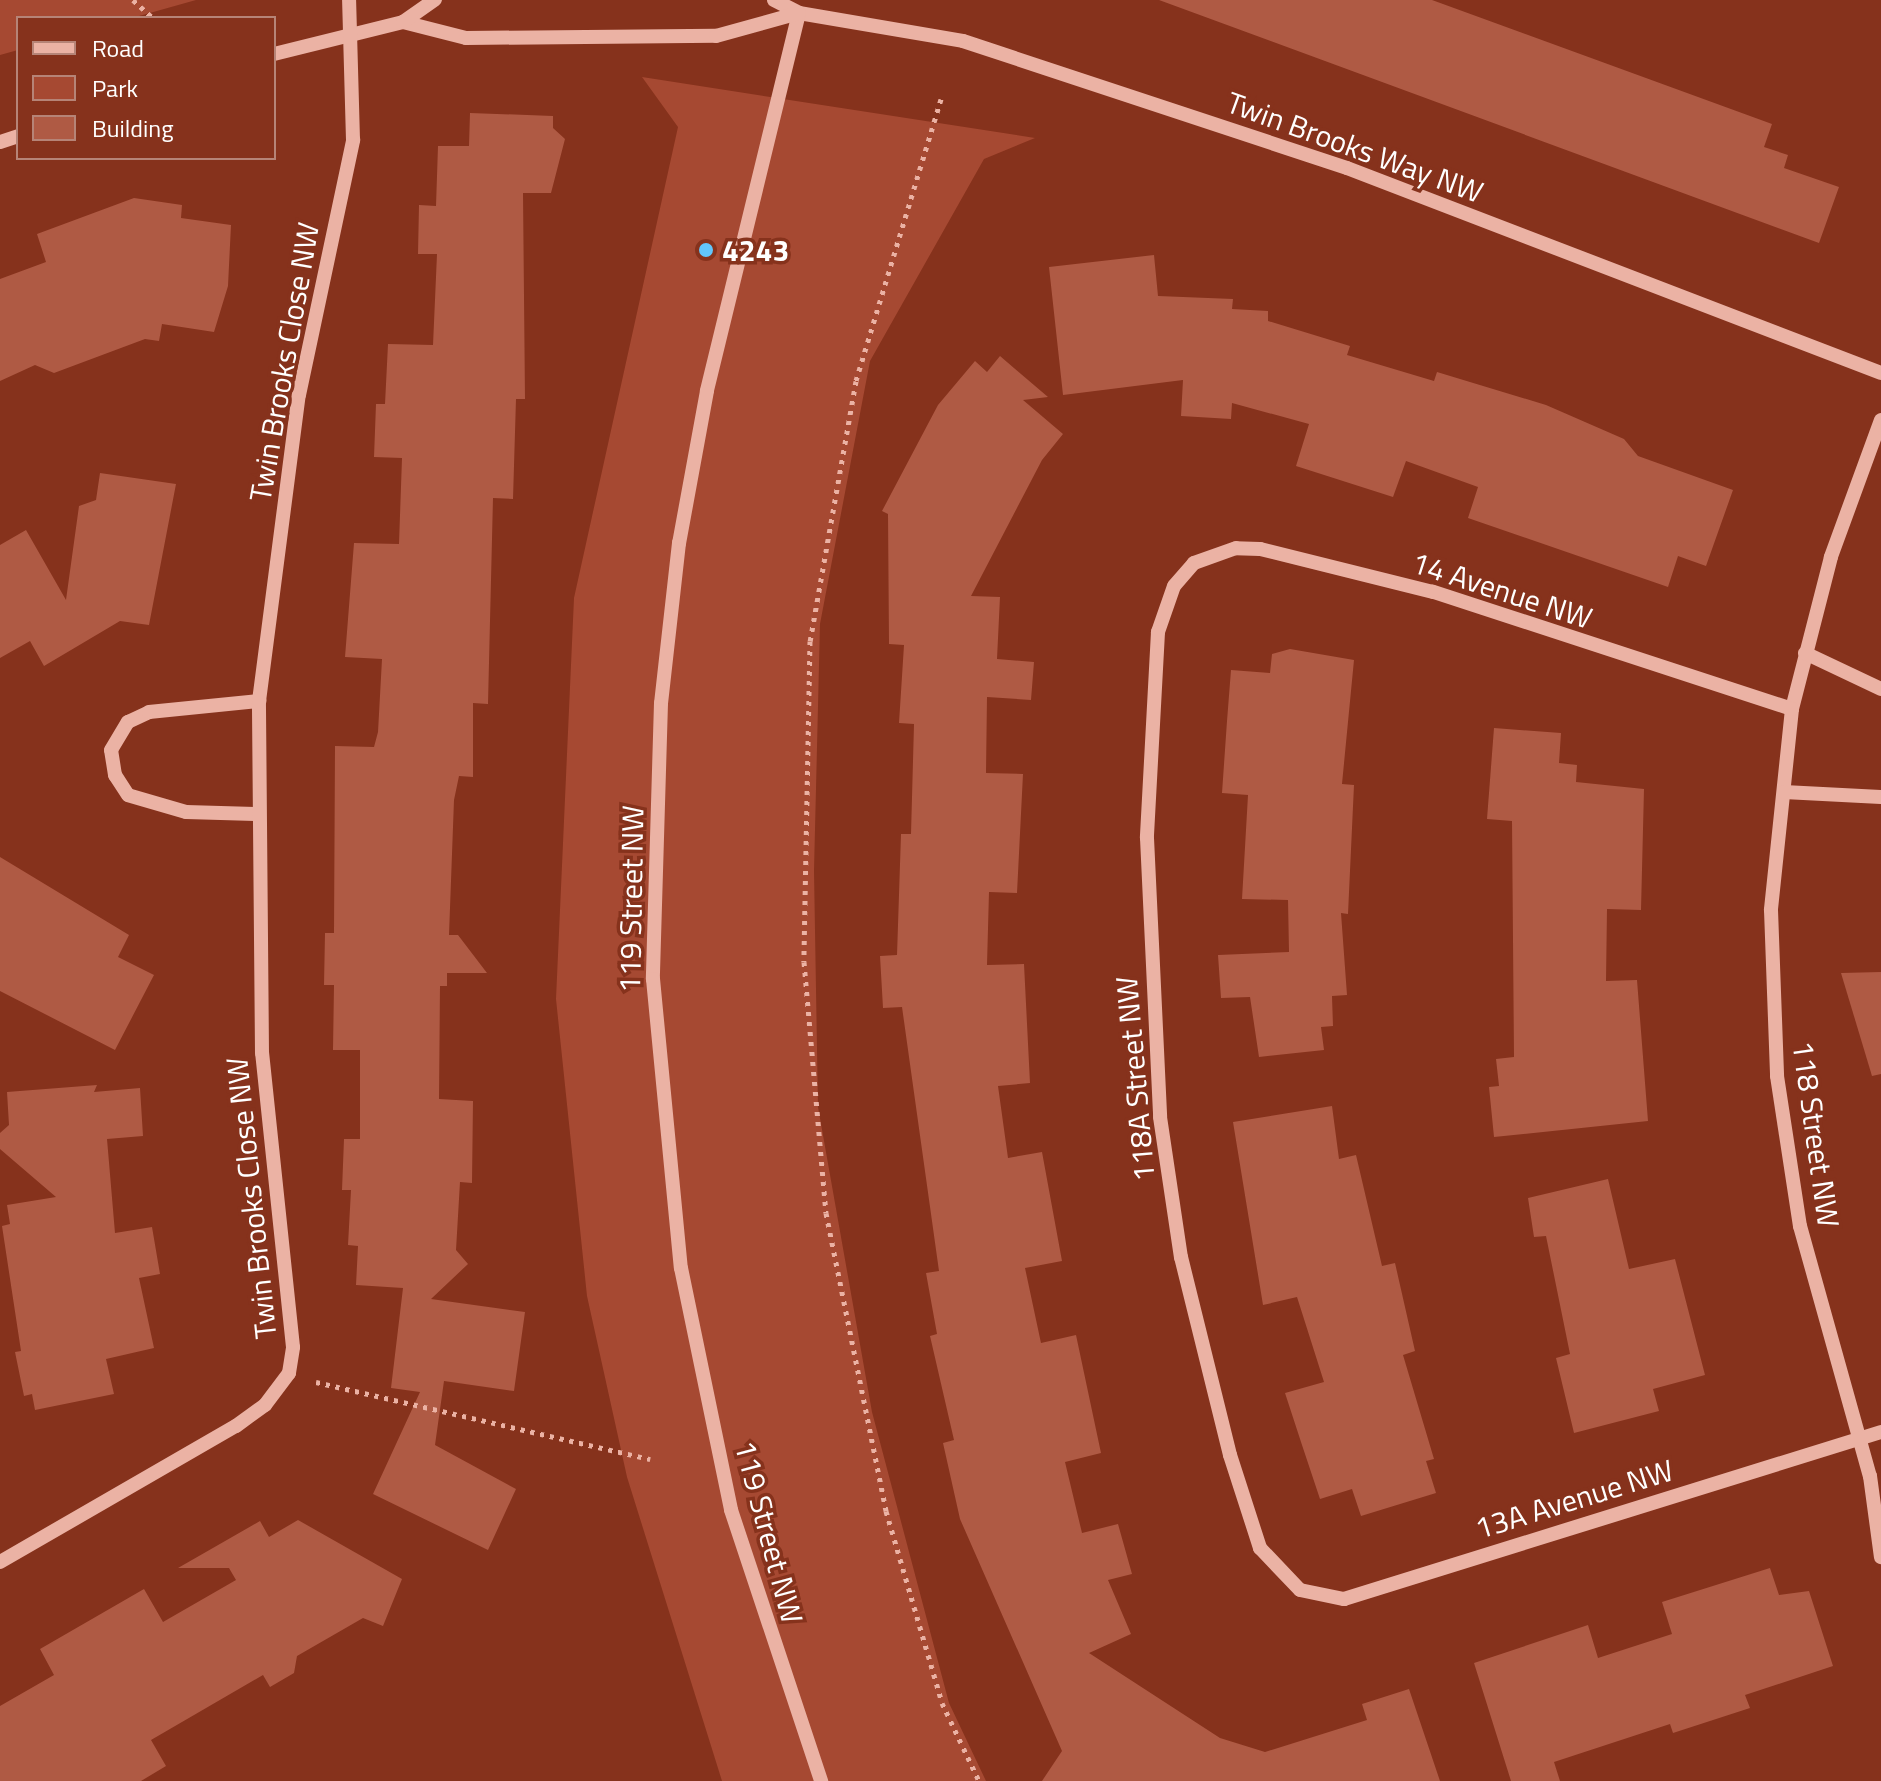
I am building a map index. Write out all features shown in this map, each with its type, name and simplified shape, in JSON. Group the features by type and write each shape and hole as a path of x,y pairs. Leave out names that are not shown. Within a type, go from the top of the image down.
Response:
{"street":[{"name":"Twin Brooks Close NW","path":"0,1562 236,1426 265,1405 289,1373 293,1347 262,1053 255,814 259,701 299,395 353,140 353,32 349,0"},
{"path":"276,53 403,22 435,0"},
{"path":"774,0 799,13"},
{"path":"403,22 466,38 716,36 799,13"},
{"name":"Twin Brooks Way NW","path":"799,13 963,41 1347,168 1881,373"},
{"name":"119 Street NW","path":"799,13 710,376 679,543 661,703 653,979 681,1268 731,1510 821,1781"},
{"name":"118 Street NW","path":"1881,420 1805,653 1792,709 1771,910 1777,1076 1800,1226 1859,1439 1876,1480 1881,1557"},
{"name":"14 Avenue NW","path":"1194,563 1236,548 1260,549 1433,592 1792,709"},
{"name":"118A Street NW","path":"1194,563 1174,586 1158,632 1147,838 1160,1117 1200,1345 1253,1532 1284,1581"},
{"path":"1805,653 1881,689"},
{"path":"255,814 186,812 128,795 115,775 111,750 128,722 149,712 259,701"},
{"path":"1784,792 1881,797"},
{"name":"13A Avenue NW","path":"1284,1581 1320,1598 1344,1599 1881,1432"}],"path":[{"path":"133,0 151,16"},
{"path":"941,99 856,381 810,641 804,962 826,1213 886,1511 942,1703 979,1781"},
{"path":"289,1373 353,1394 650,1459"}],"green space":[{"path":"0,0 196,0 139,16 16,16 16,51 0,55"},
{"path":"642,77 1035,138 984,159 870,361 820,624 814,871 818,1107 872,1412 949,1703 986,1781 722,1781 627,1477 587,1296 556,999 574,598 678,127"}],"building":[{"path":"1159,0 1432,0 1772,124 1764,147 1788,155 1784,168 1839,187 1819,243"},
{"path":"470,113 553,116 553,128 565,139 551,193 523,193 525,399 516,399 513,499 493,498 488,704 473,703 473,777 459,776 454,800 449,935 458,935 487,973 447,973 447,986 440,986 439,1099 473,1101 472,1183 460,1182 456,1250 468,1264 431,1299 525,1312 514,1391 444,1381 435,1445 516,1489 488,1550 373,1494 420,1392 391,1388 403,1288 356,1285 358,1246 348,1245 351,1190 342,1190 344,1139 360,1139 360,1050 333,1050 334,985 324,985 325,933 334,933 335,746 374,747 378,732 382,659 345,657 354,543 399,544 402,458 374,457 376,404 385,404 388,344 433,345 437,254 418,254 419,205 436,206 438,146 469,146"},
{"path":"134,198 182,205 181,218 231,225 228,286 214,332 162,324 159,341 145,339 54,373 35,365 0,381 0,279 46,262 37,234"},
{"path":"1154,255 1158,296 1233,299 1232,309 1268,311 1268,321 1350,346 1347,355 1434,381 1437,372 1546,405 1624,439 1638,456 1733,490 1706,566 1678,556 1668,587 1468,518 1478,487 1406,461 1393,497 1296,466 1309,424 1232,403 1231,419 1181,416 1183,380 1063,395 1049,267"},
{"path":"1000,356 1048,397 1023,400 1063,434 1042,460 971,596 1000,597 997,659 1034,662 1031,700 987,697 986,773 1023,774 1017,893 989,892 987,965 1024,964 1030,1083 998,1086 1008,1158 1042,1152 1062,1261 1025,1268 1041,1343 1076,1335 1101,1453 1065,1462 1082,1533 1118,1524 1132,1574 1108,1580 1131,1634 1089,1653 1220,1738 1265,1752 1367,1720 1362,1704 1409,1689 1440,1781 1042,1781 1062,1751 960,1519 943,1443 954,1440 930,1336 937,1334 926,1273 939,1271 902,1007 883,1008 880,956 897,955 901,834 911,834 914,724 899,723 904,645 889,644 888,514 882,511 938,405 975,361 987,372"},
{"path":"100,473 176,484 149,625 120,621 44,666 30,641 0,658 0,545 26,530 66,600 79,506 96,500"},
{"path":"1290,649 1354,660 1342,784 1354,785 1348,914 1341,913 1347,995 1332,996 1333,1026 1321,1027 1324,1050 1259,1057 1250,997 1221,998 1218,955 1289,952 1288,900 1242,899 1248,795 1222,793 1227,721 1231,670 1270,673 1272,654"},
{"path":"1494,728 1561,733 1559,763 1577,765 1576,782 1644,789 1641,910 1607,909 1606,981 1637,980 1648,1121 1494,1137 1489,1087 1499,1086 1496,1059 1514,1057 1512,821 1487,819"},
{"path":"0,857 129,935 118,957 154,975 115,1050 0,991"},
{"path":"1881,972 1881,1074 1872,1076 1841,973"},
{"path":"97,1085 94,1092 140,1088 143,1136 107,1139 115,1233 152,1227 160,1274 139,1278 154,1348 106,1359 114,1394 35,1410 32,1394 24,1396 15,1352 21,1351 2,1226 10,1224 7,1205 56,1197 0,1149 0,1133 9,1125 7,1092"},
{"path":"1332,1106 1339,1159 1356,1155 1382,1266 1395,1263 1415,1351 1403,1355 1434,1459 1426,1461 1436,1493 1361,1516 1352,1489 1320,1499 1285,1393 1324,1382 1297,1297 1263,1305 1233,1122"},
{"path":"1608,1179 1629,1269 1675,1259 1705,1375 1653,1389 1659,1411 1574,1433 1556,1358 1570,1354 1546,1236 1534,1237 1528,1198"},
{"path":"298,1520 402,1579 383,1626 363,1618 297,1656 294,1673 270,1687 263,1675 151,1740 166,1766 141,1781 0,1781 0,1706 54,1675 40,1649 144,1589 163,1622 236,1580 229,1568 178,1568 260,1521 269,1537"},
{"path":"1770,1568 1779,1595 1809,1591 1833,1666 1745,1695 1750,1708 1673,1733 1670,1724 1554,1762 1560,1781 1511,1781 1474,1663 1588,1625 1598,1658 1672,1634 1662,1602"}],"place":[{"name":"4243","path":"706,250"}]}
